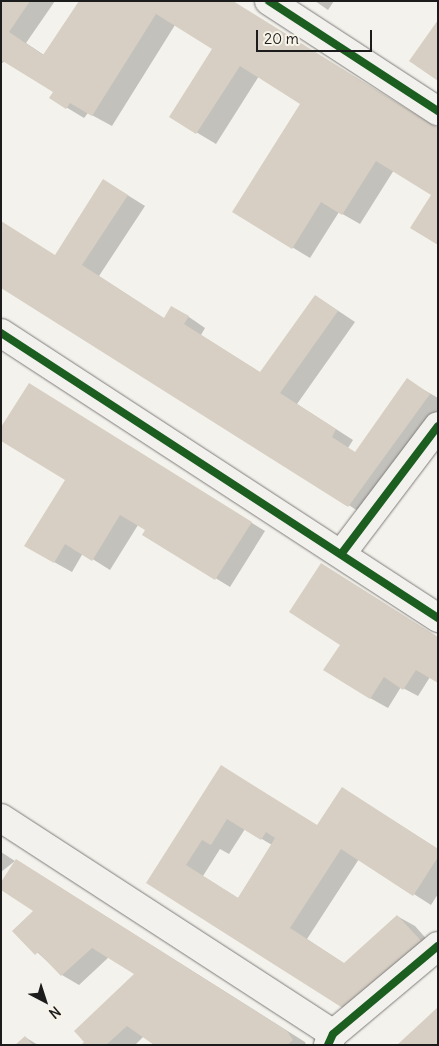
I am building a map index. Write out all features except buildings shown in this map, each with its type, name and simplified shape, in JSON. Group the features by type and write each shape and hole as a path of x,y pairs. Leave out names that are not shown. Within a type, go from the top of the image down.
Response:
{"street":[{"path":"269,1 438,111"},
{"path":"1,333 342,553 438,618"},
{"path":"342,553 438,426"},
{"path":"1,818 331,1039 438,946"}],"cycle path":[{"path":"269,1 438,111"},
{"path":"1,333 438,618"},
{"path":"342,553 438,426"},
{"path":"328,1045 333,1034 438,946"}]}
